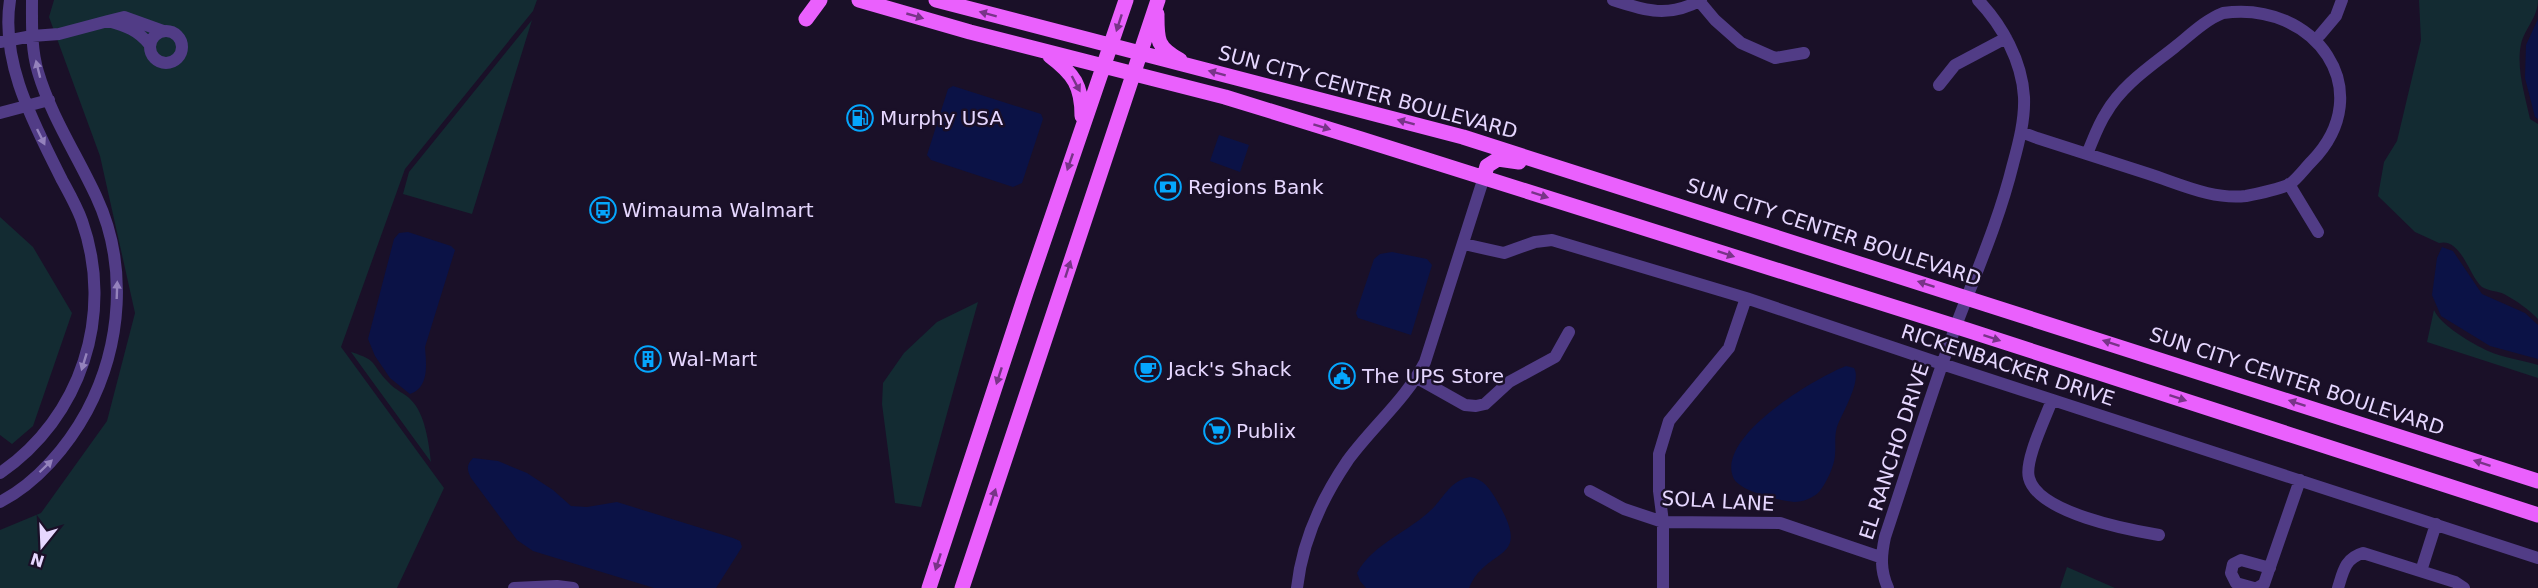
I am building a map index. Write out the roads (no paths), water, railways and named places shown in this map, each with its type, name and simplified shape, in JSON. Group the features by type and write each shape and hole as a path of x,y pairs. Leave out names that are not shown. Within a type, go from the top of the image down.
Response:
{"main road":[{"path":"804,0 806,19 820,0"},
{"path":"859,0 1043,51 1225,97 1956,327 2538,515"},
{"name":"SUN CITY CENTER BOULEVARD","path":"936,0 1463,137 1969,297 2538,481"},
{"path":"929,588 1126,0"},
{"path":"962,588 1158,0"},
{"path":"1158,0 1160,46 1168,54 1190,66"},
{"path":"1043,51 1067,69 1078,84 1082,97 1081,129"},
{"path":"1484,177 1487,166 1498,159 1515,161 1623,195 1658,198"},
{"path":"2508,506 2538,506"}],"street":[{"path":"0,473 15,463 42,437 67,402 84,366 93,329 96,291 92,257 82,220 27,106 5,41 10,0"},
{"path":"0,502 32,478 58,454 81,422 110,359 116,323 117,278 110,233 97,198 49,100 38,71 32,36 32,0"},
{"path":"1614,0 1649,12 1677,11 1700,1 1715,20 1741,43 1775,58 1804,53"},
{"name":"EL RANCHO DRIVE","path":"1888,588 1883,577 1880,557 1942,364 2006,194 2021,132 2024,96 2019,69 2006,38 1978,0"},
{"path":"2320,35 2336,16 2342,0"},
{"path":"2021,132 2087,154 2213,194 2246,196 2289,184 2325,148 2338,119 2342,90 2338,67 2320,35 2280,10 2254,7 2222,14 2195,30 2129,84 2106,112 2087,154"},
{"path":"5,41 58,34 108,21 124,17 178,36 182,46 179,57 170,62 160,62 152,55 150,45 141,34 128,26 108,21"},
{"path":"150,45 154,36 163,31"},
{"path":"1939,85 1955,65 2006,38"},
{"path":"0,113 49,100"},
{"path":"1296,588 1307,540 1325,497 1349,460 1417,378 1425,362 1484,177"},
{"path":"2289,184 2318,232"},
{"name":"RICKENBACKER DRIVE","path":"1464,244 1504,253 1535,242 1552,240 1746,298 2538,558"},
{"path":"1664,588 1659,454 1670,421 1729,348 1746,298"},
{"path":"1417,378 1466,405 1485,404 1509,382 1556,357 1569,332"},
{"path":"2052,400 2030,462 2029,478 2038,493 2077,515 2110,526 2159,535"},
{"path":"2270,568 2241,560 2234,564 2231,573 2233,578 2242,585 2255,588 2264,584 2270,568 2300,480"},
{"name":"SOLA LANE","path":"1590,491 1624,509 1663,522 1780,523 1880,557"},
{"path":"2421,571 2436,524"},
{"path":"2338,588 2347,562 2363,553 2455,582 2464,588"},
{"path":"514,588 556,586 573,588"}],"place":[{"name":"Murphy USA","path":"860,118"},
{"name":"Regions Bank","path":"1168,187"},
{"name":"Wimauma Walmart","path":"603,210"},
{"name":"Wal-Mart","path":"648,359"},
{"name":"Jack's Shack","path":"1148,369"},
{"name":"The UPS Store","path":"1342,376"},
{"name":"Publix","path":"1217,431"}]}
